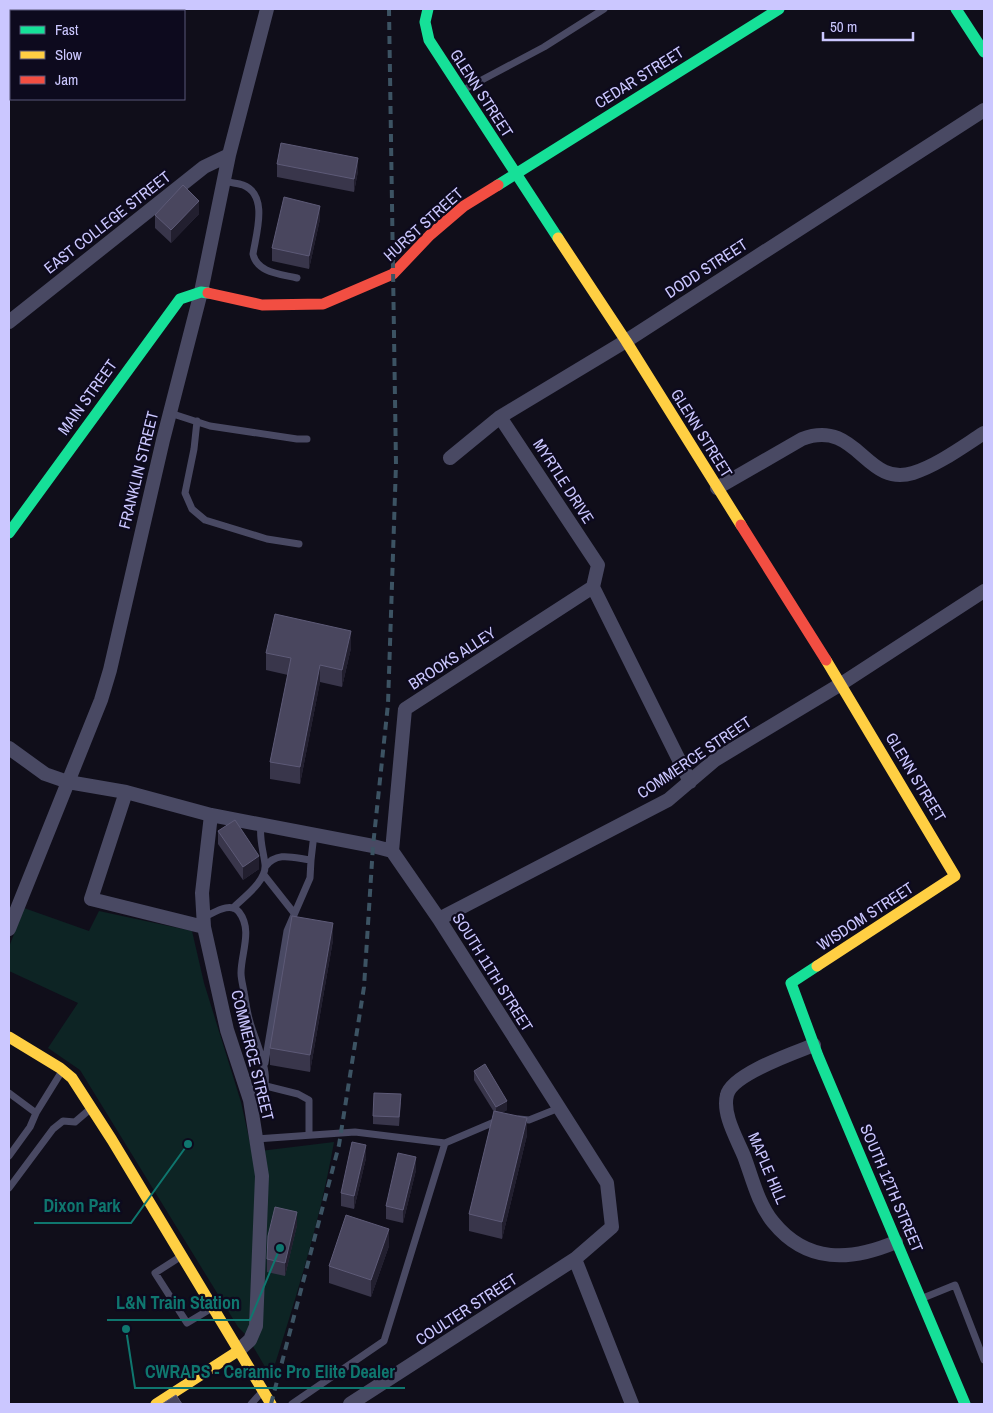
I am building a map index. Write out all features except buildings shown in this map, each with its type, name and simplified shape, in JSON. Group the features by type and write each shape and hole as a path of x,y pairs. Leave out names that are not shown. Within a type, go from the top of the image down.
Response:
{"street":[{"name":"FRANKLIN STREET","path":"9,929 101,700 110,670 170,413 201,292 229,155 267,9"},
{"name":"GLENN STREET","path":"428,9 425,22 429,40 626,341 841,684 955,876"},
{"name":"CEDAR STREET","path":"516,173 779,9"},
{"path":"956,9 984,52"},
{"name":"DODD STREET","path":"450,458 500,417 626,341 984,110"},
{"name":"EAST COLLEGE STREET","path":"9,322 204,167 229,155"},
{"name":"HURST STREET","path":"201,292 262,304 323,304 393,274 430,235 464,206 516,173"},
{"name":"MAIN STREET","path":"10,529 172,308 185,296 201,292"},
{"name":"MYRTLE DRIVE","path":"500,417 598,565 593,587"},
{"path":"717,488 802,439 815,434 834,435 847,442 880,471 895,474 912,473 947,456 984,433"},
{"path":"593,587 690,782"},
{"name":"BROOKS ALLEY","path":"392,851 405,709 593,587"},
{"name":"COMMERCE STREET","path":"439,919 668,800 715,760 841,684 984,592"},
{"path":"9,748 45,774 68,782 126,792 211,815 392,851"},
{"path":"126,792 91,899 204,922"},
{"name":"COMMERCE STREET","path":"156,1404 238,1351 250,1340 256,1326 262,1176 250,1100 227,1030 204,922 202,893 211,815"},
{"name":"SOUTH 11TH STREET","path":"392,851 439,919 607,1183 612,1228 575,1259"},
{"name":"WISDOM STREET","path":"791,983 955,876"},
{"name":"SOUTH 12TH STREET","path":"791,983 814,1045 965,1404"},
{"path":"9,1036 63,1070 72,1078 271,1404"},
{"name":"MAPLE HILL","path":"814,1045 746,1075 734,1083 727,1094 727,1111 762,1204 773,1222 789,1237 807,1248 829,1256 857,1255 896,1242"},
{"path":"575,1259 632,1404"},
{"name":"COULTER STREET","path":"350,1404 575,1259"}],"lane":[{"path":"461,91 544,47 604,9"},
{"path":"224,181 244,186 252,191 259,203 253,254 254,261 261,268 297,278"},
{"path":"170,413 235,430 298,440 307,439"},
{"path":"197,421 185,494 192,509 205,520 267,539 299,544"},
{"path":"233,908 264,875 266,866 259,838 261,824"},
{"path":"250,1100 261,1095 266,1086 265,1066 287,931 310,878 314,834"},
{"path":"266,866 276,857 311,860"},
{"path":"264,875 294,914"},
{"path":"204,922 228,907 233,908 239,913 246,930 241,973 249,1020 265,1066"},
{"path":"9,1156 30,1127 36,1113 63,1070"},
{"path":"266,1086 298,1094 309,1100 309,1136"},
{"path":"9,1094 36,1113"},
{"path":"256,1139 355,1132 445,1143 509,1117 529,1120 558,1108"},
{"path":"9,1188 53,1128 63,1121 75,1122 92,1109"},
{"path":"292,1404 384,1341 445,1143"},
{"path":"182,1256 155,1273 187,1324 213,1308"},
{"path":"921,1299 955,1285 984,1360"},
{"path":"251,1404 263,1391"}],"green space":[{"path":"24,908 89,931 99,911 192,931 204,983 241,1102 252,1152 334,1142 322,1202 298,1290 271,1377 247,1336 238,1327 80,1070 48,1048 78,1003 9,971 9,947"}],"railway":[{"path":"271,1404 339,1145 364,987 373,846 388,704 396,464 389,9"}],"traffic: fast":[{"path":"428,9 425,22 429,40 558,238"},
{"path":"498,185 779,9"},
{"path":"956,9 984,52"},
{"path":"9,533 180,299 201,292 208,293"},
{"path":"817,966 791,983 818,1056 965,1404"}],"traffic: slow":[{"path":"558,238 626,341 741,525"},
{"path":"817,966 955,876 826,660"},
{"path":"9,1037 60,1068 72,1078 112,1140 271,1404"},
{"path":"156,1404 238,1351"}],"traffic: jam":[{"path":"208,293 262,305 323,304 393,274 430,235 464,206 498,185"},
{"path":"741,525 826,660"}],"place":[{"name":"Dixon Park","path":"188,1144"},
{"name":"L&N Train Station","path":"280,1248"},
{"name":"CWRAPS - Ceramic Pro Elite Dealer","path":"126,1329"}]}
